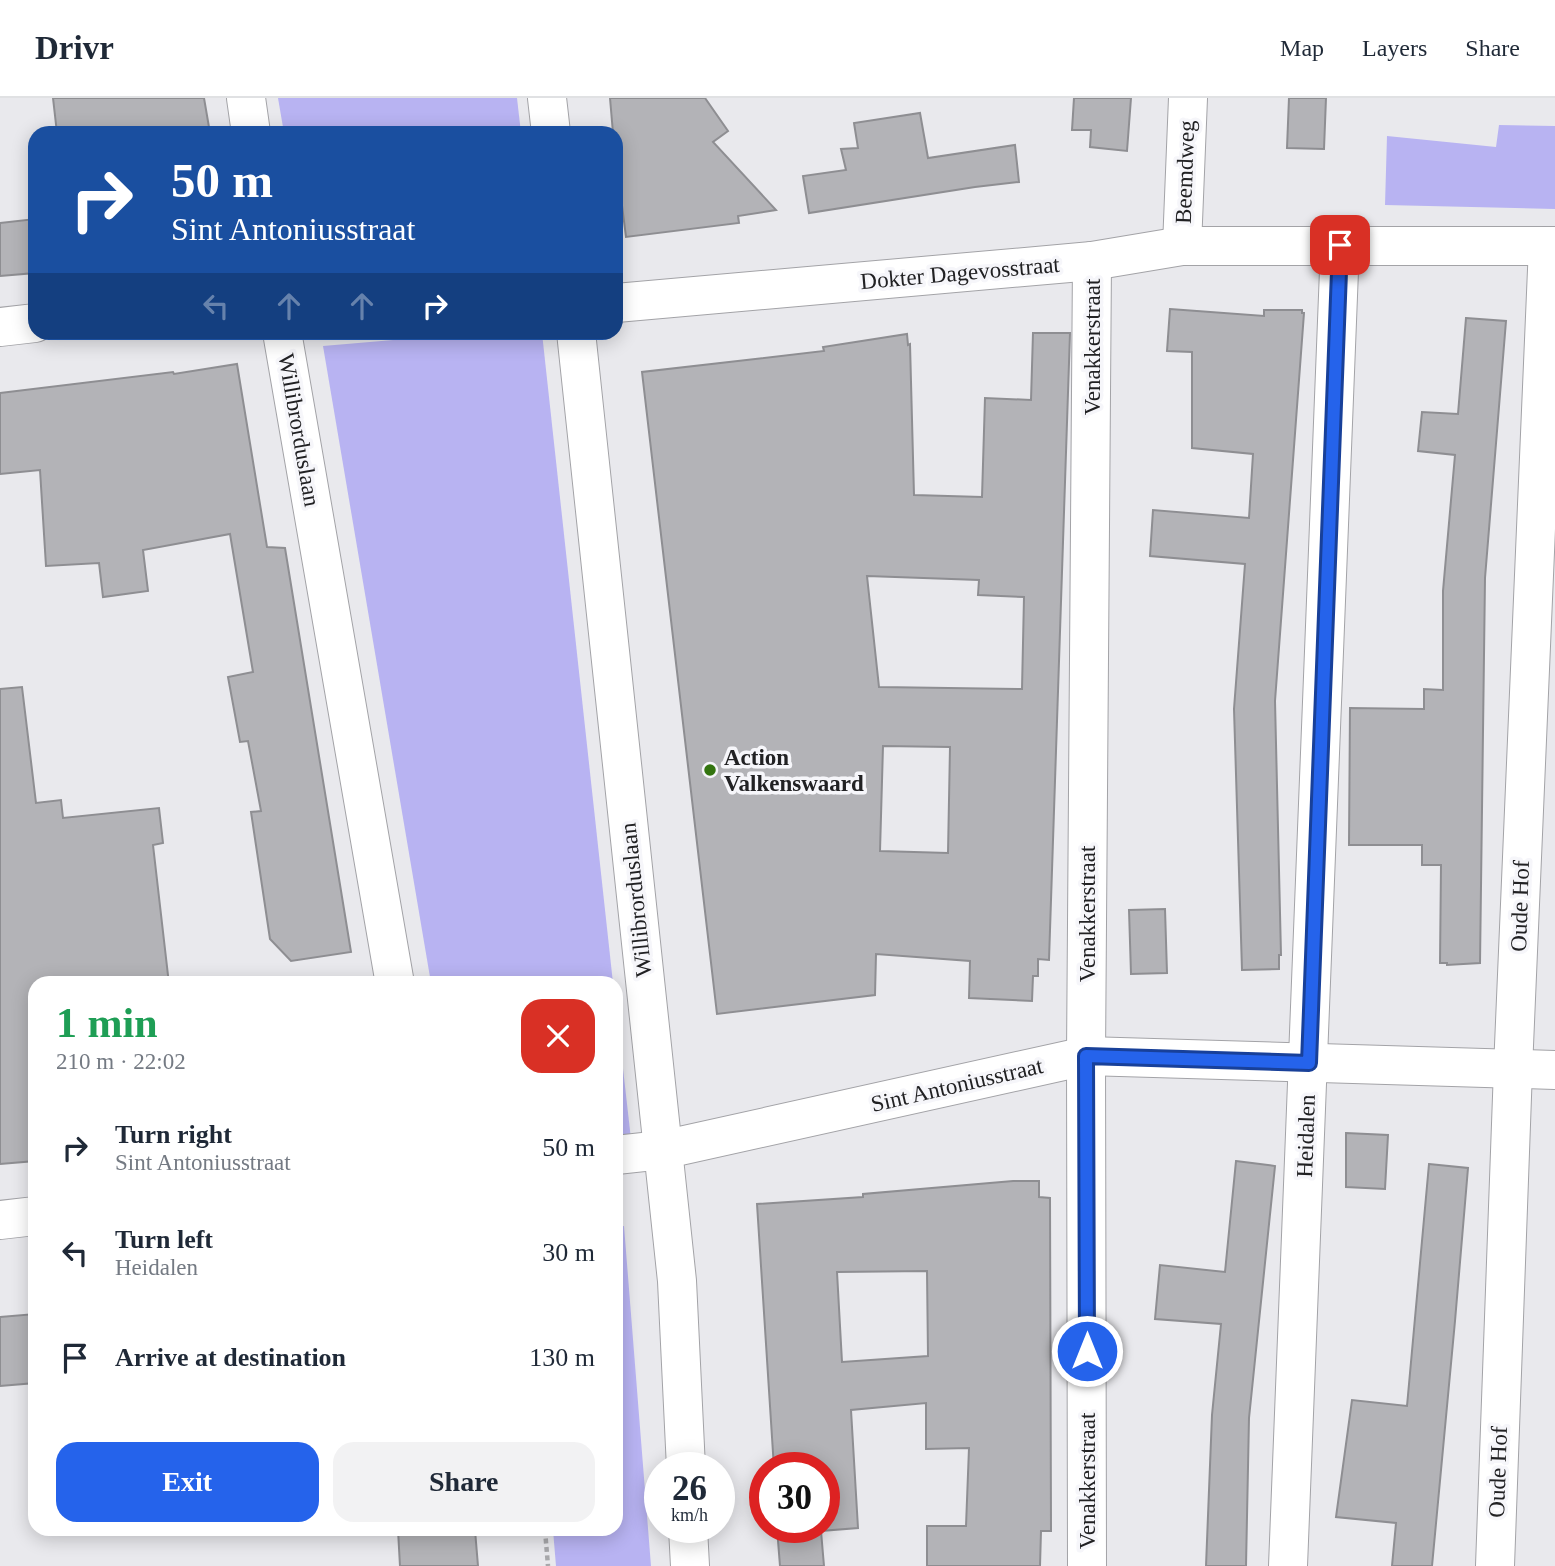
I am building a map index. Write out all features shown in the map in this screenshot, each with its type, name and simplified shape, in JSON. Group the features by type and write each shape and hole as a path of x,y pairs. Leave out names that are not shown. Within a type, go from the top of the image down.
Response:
{"street":[{"path":"246,98 250,126"},
{"path":"547,98 550,126"},
{"name":"Beemdweg","path":"1182,246 1188,98"},
{"name":"Heidalen","path":"1288,1566 1340,245"},
{"name":"Dokter Dagevosstraat","path":"623,302 1093,261 1182,246 1551,246"},
{"name":"Oude Hof","path":"1494,1566 1513,1069 1551,246"},
{"name":"Venakkerstraat","path":"1087,1566 1086,1056 1093,261"},
{"path":"0,327 28,324"},
{"name":"Willibrorduslaan","path":"283,340 394,976"},
{"name":"Willibrorduslaan","path":"577,340 677,1282 685,1452"},
{"name":"Sint Antoniusstraat","path":"623,1154 663,1150 1086,1056 1555,1070"},
{"path":"0,1220 28,1217"},
{"path":"689,1543 690,1566"}],"path":[{"path":"546,1536 548,1566"}],"shaded area":[{"path":"278,98 517,98 520,126 283,126"},
{"path":"1499,125 1555,126 1555,209 1385,205 1387,136 1496,147"},
{"path":"393,340 543,340 612,976 430,976 323,346"},
{"path":"623,1069 631,1139 623,1140"},
{"path":"624,1226 644,1478 644,1543 649,1543 651,1566 556,1566 554,1536 623,1536"}],"building":[{"path":"53,98 204,98 209,126 56,126"},
{"path":"610,98 705,98 728,131 713,142 776,210 738,216 739,223 626,237 623,214 623,126 612,126"},
{"path":"1074,98 1131,98 1127,151 1090,147 1091,130 1072,130"},
{"path":"1289,98 1326,98 1324,149 1287,148"},
{"path":"920,113 928,158 1015,145 1019,182 809,213 803,176 846,170 841,149 858,148 854,123"},
{"path":"28,220 28,274 0,276 0,223"},
{"path":"1170,309 1264,316 1264,310 1302,310 1304,313 1275,701 1281,955 1279,969 1242,970 1234,709 1245,564 1150,556 1153,510 1249,518 1253,454 1192,448 1192,352 1167,351"},
{"path":"1466,318 1506,321 1485,578 1480,963 1447,965 1440,963 1441,865 1422,865 1422,845 1349,845 1350,708 1424,709 1424,689 1443,690 1443,591 1455,455 1418,451 1422,412 1458,414"},
{"path":"1033,333 1070,333 1049,960 1038,959 1038,976 1033,976 1032,1001 969,998 970,961 876,954 875,995 717,1014 642,372 824,351 823,347 907,334 908,345 910,344 914,495 982,497 985,398 1031,400","holes":["867,576 979,580 978,595 1024,597 1022,689 879,687","883,746 950,747 948,853 880,851"]},
{"path":"237,364 267,547 285,548 351,952 291,961 270,939 251,812 261,811 248,741 240,742 228,677 253,672 230,534 143,550 148,591 103,597 99,563 46,566 40,470 0,474 0,393 174,374"},
{"path":"22,687 36,803 61,800 63,818 159,808 163,843 153,845 168,976 28,976 28,1162 0,1164 0,689"},
{"path":"1165,909 1167,973 1131,974 1129,910"},
{"path":"1346,1133 1388,1135 1385,1189 1346,1187"},
{"path":"1236,1161 1275,1166 1249,1418 1246,1566 1206,1566 1212,1415 1221,1324 1155,1319 1160,1265 1225,1272"},
{"path":"1429,1164 1468,1168 1455,1321 1432,1566 1392,1566 1396,1523 1336,1517 1352,1400 1407,1406"},
{"path":"1039,1181 1039,1197 1050,1198 1051,1531 1041,1531 1040,1566 927,1566 927,1526 966,1526 969,1448 926,1449 926,1403 851,1410 858,1528 840,1529 840,1452 773,1452 757,1204 863,1197 863,1194","holes":["927,1271 928,1356 842,1362 837,1272"]},
{"path":"28,1315 28,1384 0,1386 0,1317"},
{"path":"398,1536 476,1536 478,1566 400,1566"},
{"path":"778,1543 822,1543 824,1566 780,1566"}],"place":[{"name":"Action Valkenswaard","path":"710,770"}],"route":[{"path":"1087,1351 1086,1056 1309,1063 1340,245"}]}
